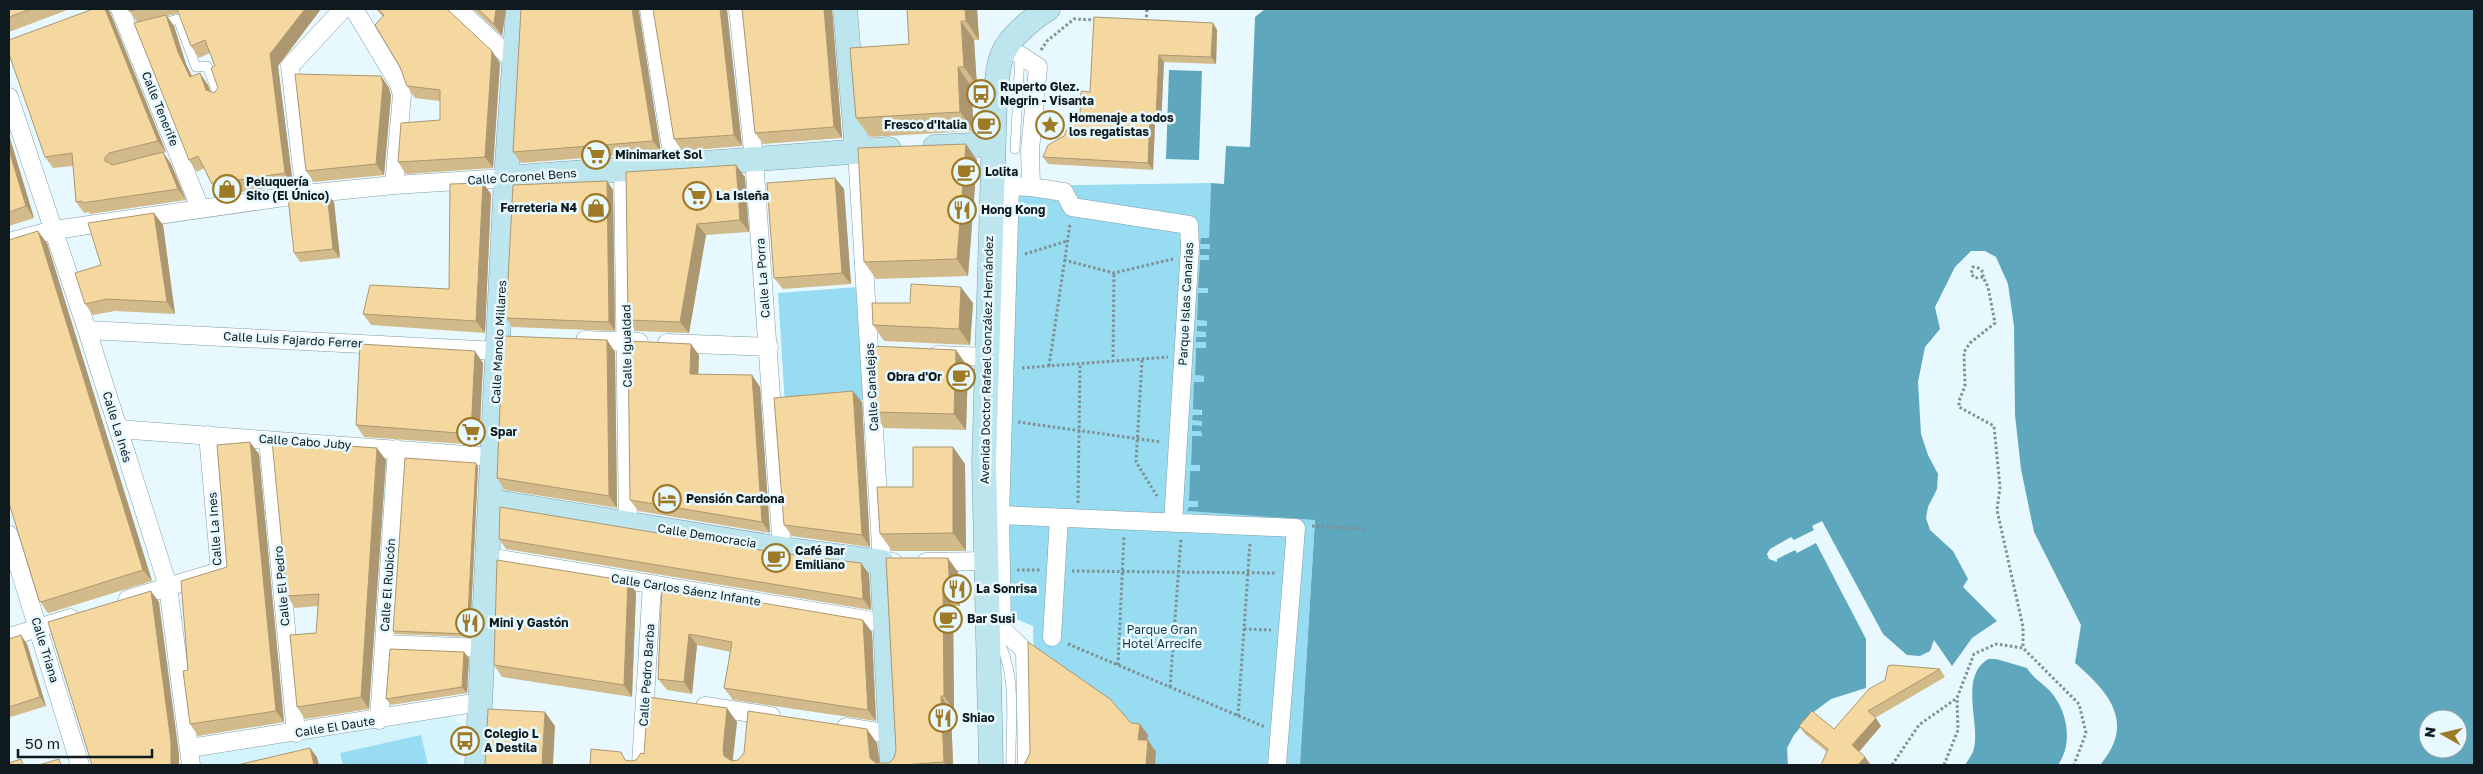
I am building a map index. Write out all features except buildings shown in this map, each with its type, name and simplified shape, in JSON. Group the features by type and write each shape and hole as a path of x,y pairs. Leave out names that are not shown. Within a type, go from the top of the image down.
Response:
{"main road":[{"name":"Calle Manolo Millares","path":"477,765 493,456 506,342 506,178 518,9"},
{"name":"Calle Canalejas","path":"845,9 857,151"},
{"name":"Avenida Doctor Rafael González Hernández","path":"991,765 987,623 993,566 984,463 996,363 1004,147 999,70 1006,46 1039,15"},
{"name":"Calle Coronel Bens","path":"506,178 857,151 912,148 1004,147"},
{"name":"Calle Democracia","path":"490,501 782,549 882,562"},
{"name":"Calle Canalejas","path":"882,562 892,765"}],"street":[{"name":"Calle Tenerife","path":"120,9 133,30 175,156 200,208"},
{"path":"305,194 290,66 343,9"},
{"path":"354,9 393,77 399,84 402,95 394,185"},
{"path":"458,9 514,61"},
{"path":"649,9 674,166"},
{"name":"Calle La Porra","path":"738,9 754,159 782,549"},
{"path":"1020,55 1038,67 1030,150 1031,187"},
{"path":"291,75 310,75"},
{"path":"375,76 393,77"},
{"name":"Calle La Inés","path":"9,97 87,330 168,586 190,757"},
{"name":"Calle Canalejas","path":"857,151 882,562"},
{"name":"Calle Igualdad","path":"623,170 627,342 628,524"},
{"name":"Calle Coronel Bens","path":"9,242 54,230 305,194 394,185 506,178"},
{"path":"1026,765 1025,651 1002,628 993,566 1000,515 1003,420 996,363 1008,259 1010,186 1064,192 1072,207"},
{"name":"Parque Islas Canarias","path":"1072,207 1189,225 1189,255 1177,444 1178,523"},
{"name":"Calle Luis Fajardo Ferrer","path":"87,330 506,342"},
{"path":"568,340 769,347"},
{"path":"870,351 889,352"},
{"path":"919,354 996,363"},
{"name":"Calle Cabo Juby","path":"118,428 493,456"},
{"name":"Calle La Ines","path":"168,586 220,571 208,435"},
{"name":"Calle El Pedro","path":"268,440 296,732"},
{"name":"Calle El Rubicón","path":"378,720 397,449"},
{"path":"1000,515 1296,528 1277,765"},
{"path":"1052,637 1058,518"},
{"name":"Calle Triana","path":"9,535 80,765"},
{"name":"Calle Carlos Sáenz Infante","path":"488,558 885,623"},
{"name":"Calle Democracia","path":"882,562 993,566"},
{"name":"Calle Pedro Barba","path":"641,765 652,584"},
{"path":"113,604 168,586"},
{"path":"9,637 86,613"},
{"path":"384,644 484,648"},
{"path":"645,698 664,700"},
{"name":"Calle El Daute","path":"190,757 296,732 480,702"},
{"path":"692,704 786,718"},
{"path":"747,730 748,712"},
{"path":"833,725 890,734"}],"lane":[{"path":"1004,147 1020,55 1039,15"},
{"path":"153,25 178,19 196,67 207,66 220,99"},
{"path":"987,623 1004,649 1010,674 1011,765"}],"path":[{"path":"1137,22 1146,22 1147,9"},
{"path":"1038,67 1039,52 1047,41 1074,19 1101,20"},
{"path":"1049,366 1072,207"},
{"path":"1008,259 1067,241"},
{"path":"1064,260 1114,273 1189,255"},
{"path":"1112,362 1114,273"},
{"path":"1983,277 1988,287 1995,323 1970,343 1964,352 1965,386 1959,401 1959,407 1994,426 2000,487 1997,510 2023,627 2023,648"},
{"path":"996,363 1049,366 1142,360 1183,355"},
{"path":"1142,360 1136,462 1178,523 1179,572 1170,687"},
{"path":"1078,518 1080,364"},
{"path":"1003,420 1177,444"},
{"path":"1118,665 1125,521"},
{"path":"1238,716 1251,526"},
{"path":"1296,528 1307,526 1366,529"},
{"path":"993,566 1056,571 1292,573"},
{"path":"1244,629 1287,631"},
{"path":"1052,637 1279,734"},
{"path":"1944,765 1958,730 1958,698 1974,654 1996,644 2023,648 2079,704 2086,733 2074,765"},
{"path":"1892,765 1919,725 1958,698"}],"shaded area":[{"path":"1265,9 2474,9 2474,765 2100,765 2111,750 2116,735 2117,722 2114,709 2107,697 2098,685 2075,663 2081,625 2034,532 2021,469 2015,415 2014,326 2008,284 1996,257 1985,251 1971,251 1955,267 1935,307 1940,329 1925,347 1918,382 1921,434 1928,455 1938,474 1937,489 1928,507 1926,518 1930,530 1953,551 1968,579 1963,587 1997,621 1972,638 1952,666 1934,640 1930,651 1920,656 1907,655 1883,634 1822,521 1812,526 1814,530 1794,540 1791,537 1770,549 1767,554 1769,559 1777,562 1777,559 1795,550 1797,553 1816,543 1866,639 1866,688 1831,699 1811,714 1794,735 1787,748 1788,765 1300,765 1315,520 1187,511 1189,507 1198,507 1198,501 1189,501 1190,471 1200,471 1200,465 1191,465 1192,436 1202,436 1201,431 1192,431 1192,425 1202,426 1202,421 1192,420 1193,415 1202,415 1202,410 1193,409 1194,382 1204,382 1204,376 1195,375 1196,348 1206,348 1206,342 1196,342 1196,337 1206,337 1206,332 1197,331 1197,326 1207,326 1207,321 1197,320 1198,293 1208,293 1208,288 1198,288 1200,260 1209,260 1209,255 1200,255 1200,249 1210,249 1210,244 1200,244 1201,238 1209,238 1211,183 1224,184 1226,146 1250,147 1255,17"},
{"path":"1169,70 1202,71 1199,160 1166,159"},
{"path":"1988,659 1996,659 2027,668 2055,698 2064,716 2067,736 2063,756 2058,765 1965,765 1972,755 1975,737 1972,701 1974,677 1979,667"},
{"path":"452,716 461,726 459,765 199,765 199,755"}],"green space":[{"name":"Parque Gran Hotel Arrecife","path":"1211,183 1209,238 1200,244 1210,244 1210,250 1200,254 1210,255 1209,261 1200,261 1198,287 1208,288 1208,293 1198,293 1197,320 1207,321 1207,326 1197,326 1206,332 1206,337 1196,337 1206,342 1206,348 1196,348 1195,375 1204,376 1204,382 1194,382 1202,415 1193,415 1193,420 1202,420 1202,426 1192,430 1202,431 1201,437 1192,436 1191,465 1200,465 1200,471 1190,471 1189,501 1198,501 1198,507 1189,507 1188,511 1315,519 1300,765 1036,765 1033,626 1006,615 1010,186"},
{"path":"858,287 865,400 785,404 778,293"},
{"path":"421,735 428,765 343,765 340,753"}],"place":[{"name":"Ruperto Glez. Negrin - Visanta","path":"981,94"},
{"name":"Fresco d'Italia","path":"986,125"},
{"name":"Homenaje a todos los regatistas","path":"1050,125"},
{"name":"Minimarket Sol","path":"596,155"},
{"name":"Lolita","path":"966,172"},
{"name":"Peluquería Sito (El Único)","path":"227,189"},
{"name":"La Isleña","path":"697,196"},
{"name":"Ferreteria N4","path":"596,208"},
{"name":"Hong Kong","path":"962,210"},
{"name":"Obra d'Or","path":"961,377"},
{"name":"Spar","path":"471,432"},
{"name":"Pensión Cardona","path":"667,499"},
{"name":"Café Bar Emiliano","path":"776,558"},
{"name":"La Sonrisa","path":"957,589"},
{"name":"Bar Susi","path":"948,619"},
{"name":"Mini y Gastón","path":"470,623"},
{"name":"Shiao","path":"943,718"},
{"name":"Colegio L A Destila","path":"465,741"}]}
